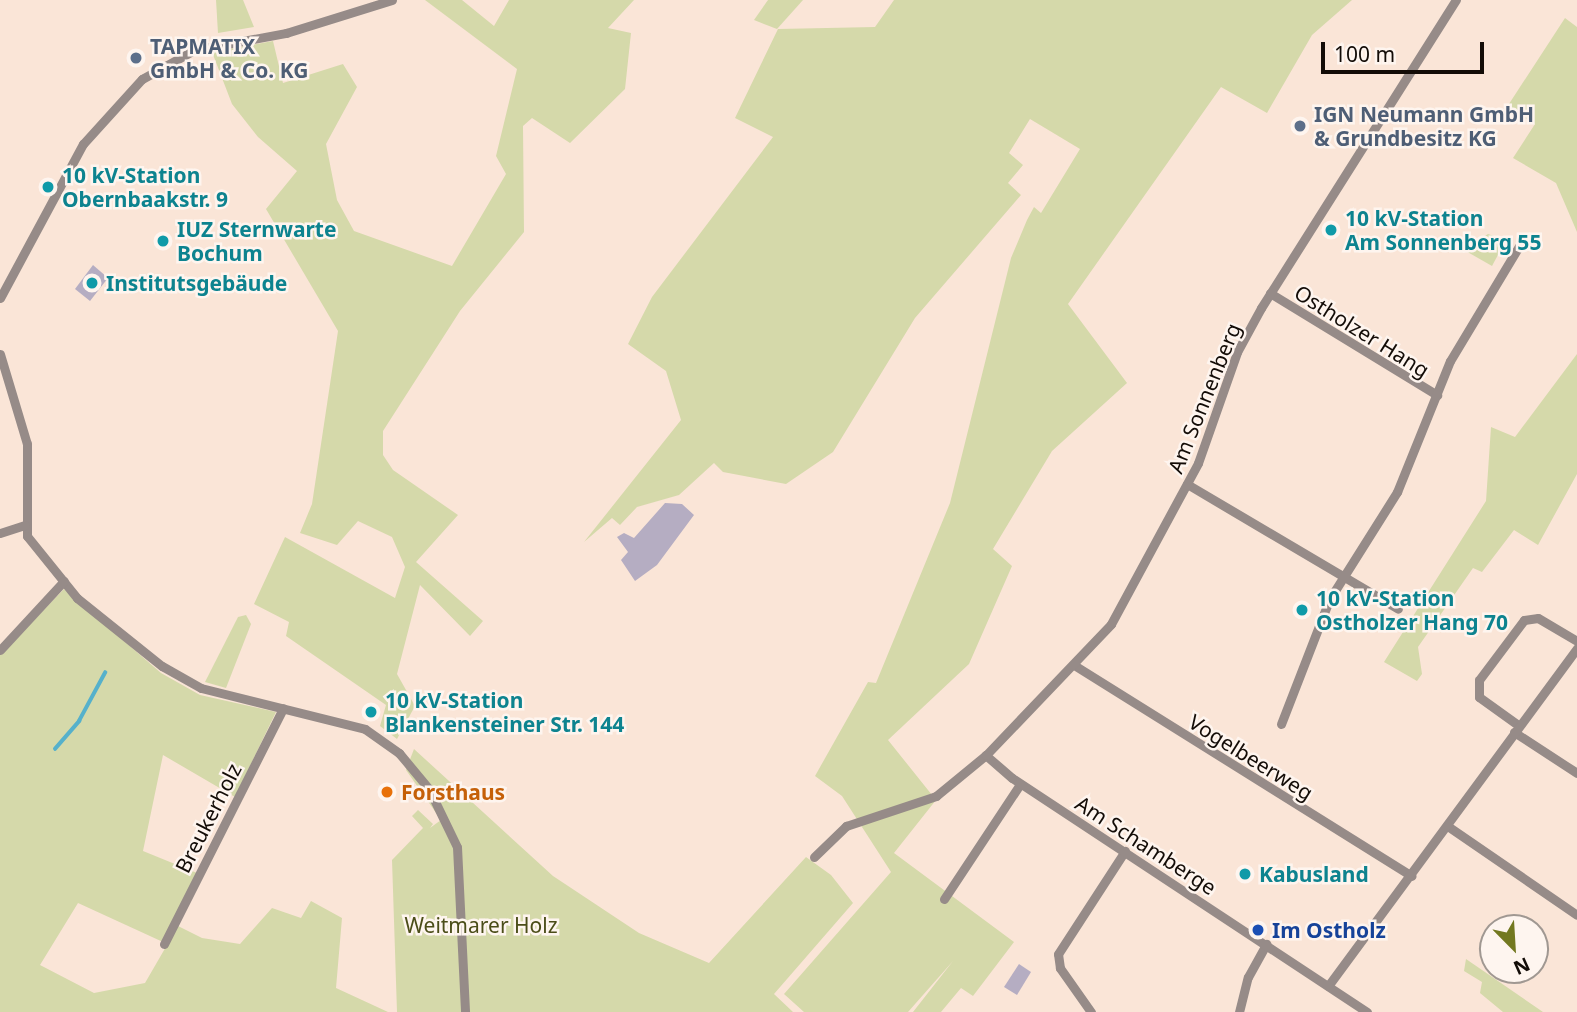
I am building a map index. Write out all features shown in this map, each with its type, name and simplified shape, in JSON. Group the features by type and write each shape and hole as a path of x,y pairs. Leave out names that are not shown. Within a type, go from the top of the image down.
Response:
{"street":[{"path":"0,299 83,144 142,79 194,50 286,33 392,0"},
{"name":"Am Sonnenberg","path":"814,857 846,826 936,796 986,755 1111,624 1187,484 1237,352 1270,293 1456,0"},
{"name":"Ostholzer Hang","path":"1281,724 1307,648 1342,576 1402,483 1450,361 1520,246"},
{"name":"Ostholzer Hang","path":"1270,293 1437,395"},
{"path":"0,354 27,444 30,481 25,525 64,581 93,614 184,679 352,725 383,741 419,775 447,818 457,848 465,1012"},
{"path":"1187,484 1398,609"},
{"path":"0,533 25,525"},
{"path":"0,650 64,581"},
{"path":"1577,641 1538,618 1524,620 1479,680 1477,690 1485,704 1577,772"},
{"path":"1328,986 1449,827 1516,729 1577,648"},
{"name":"Vogelbeerweg","path":"1074,665 1412,876"},
{"name":"Breukerholz","path":"164,944 283,708"},
{"path":"944,899 1020,784 986,755"},
{"name":"Am Schamberge","path":"1020,784 1367,1012"},
{"path":"1449,827 1577,915"},
{"path":"1091,1012 1060,968 1058,954 1125,851"},
{"path":"1239,1012 1248,977 1266,944"}],"green space":[{"path":"216,0 243,0 254,27 218,33"},
{"path":"425,0 462,0 494,26 509,0 634,0 608,28 631,33 625,89 570,143 532,118 523,126 524,232 460,311 383,431 383,455 393,470 458,515 416,562 483,621 470,636 420,585 397,674 415,706 397,739 380,726 386,705 286,636 289,622 254,604 285,537 395,598 405,567 392,537 358,521 337,545 300,533 312,504 338,331 266,209 297,171 258,137 232,104 212,52 273,41 283,83 343,64 357,87 326,144 337,200 354,231 452,266 506,174 496,156 517,69"},
{"path":"768,0 803,0 777,29 754,20"},
{"path":"894,0 1352,0 1312,35 1267,113 1221,87 1068,304 1127,383 1052,451 993,549 1012,566 969,664 888,740 936,800 894,853 1014,942 973,996 961,988 941,1012 913,1012 953,961 908,1012 804,1012 784,994 891,872 842,796 815,776 868,682 876,683 950,503 1011,258 1027,220 1034,207 1041,213 1080,149 1030,119 1009,153 1023,165 1008,183 1021,195 915,318 833,452 786,484 723,472 714,463 679,495 637,507 620,525 612,518 584,542 681,420 666,371 628,344 652,297 773,137 735,118 778,29 875,27"},
{"path":"1565,18 1577,27 1577,232 1556,183 1513,158 1535,124 1507,107"},
{"path":"1488,234 1506,240 1492,266 1464,250"},
{"path":"1577,354 1577,474 1538,545 1514,530 1482,572 1473,568 1418,647 1422,674 1417,681 1384,662 1486,501 1491,427 1515,437"},
{"path":"64,589 161,673 200,695 276,712 235,797 163,755 143,851 197,873 163,942 78,903 40,965 94,993 145,983 178,926 202,938 240,944 272,908 301,918 311,901 342,918 336,988 388,1012 0,1012 0,655"},
{"path":"246,615 251,624 226,688 205,682 238,617"},
{"name":"Weitmarer Holz","path":"414,749 553,876 639,933 709,963 806,857 831,875 853,903 774,994 793,1012 397,1012 392,860 423,828 412,816 418,810 433,824 430,828 441,820 406,770"},
{"path":"1466,959 1479,968 1479,980 1464,971"},
{"path":"1482,984 1502,984 1543,1012 1503,1012 1480,993"}],"building":[{"name":"Institutsgebäude","path":"93,265 108,278 90,301 75,289"},
{"path":"665,503 682,504 694,515 657,565 635,581 621,560 628,552 617,537 624,533 634,538"},
{"path":"1019,964 1031,972 1017,995 1004,987"}],"waterway":[{"path":"55,749 79,721 105,673"}],"place":[{"name":"TAPMATIX GmbH & Co. KG","path":"136,58"},
{"name":"IGN Neumann GmbH & Grundbesitz KG","path":"1300,126"},
{"name":"10 kV-Station Obernbaakstr. 9","path":"48,187"},
{"name":"10 kV-Station Am Sonnenberg 55","path":"1331,230"},
{"name":"IUZ Sternwarte Bochum","path":"163,241"},
{"name":"Institutsgebäude","path":"92,283"},
{"name":"10 kV-Station Ostholzer Hang 70","path":"1302,610"},
{"name":"10 kV-Station Blankensteiner Str. 144","path":"371,712"},
{"name":"Forsthaus","path":"387,792"},
{"name":"Kabusland","path":"1245,874"},
{"name":"Im Ostholz","path":"1258,930"}]}
